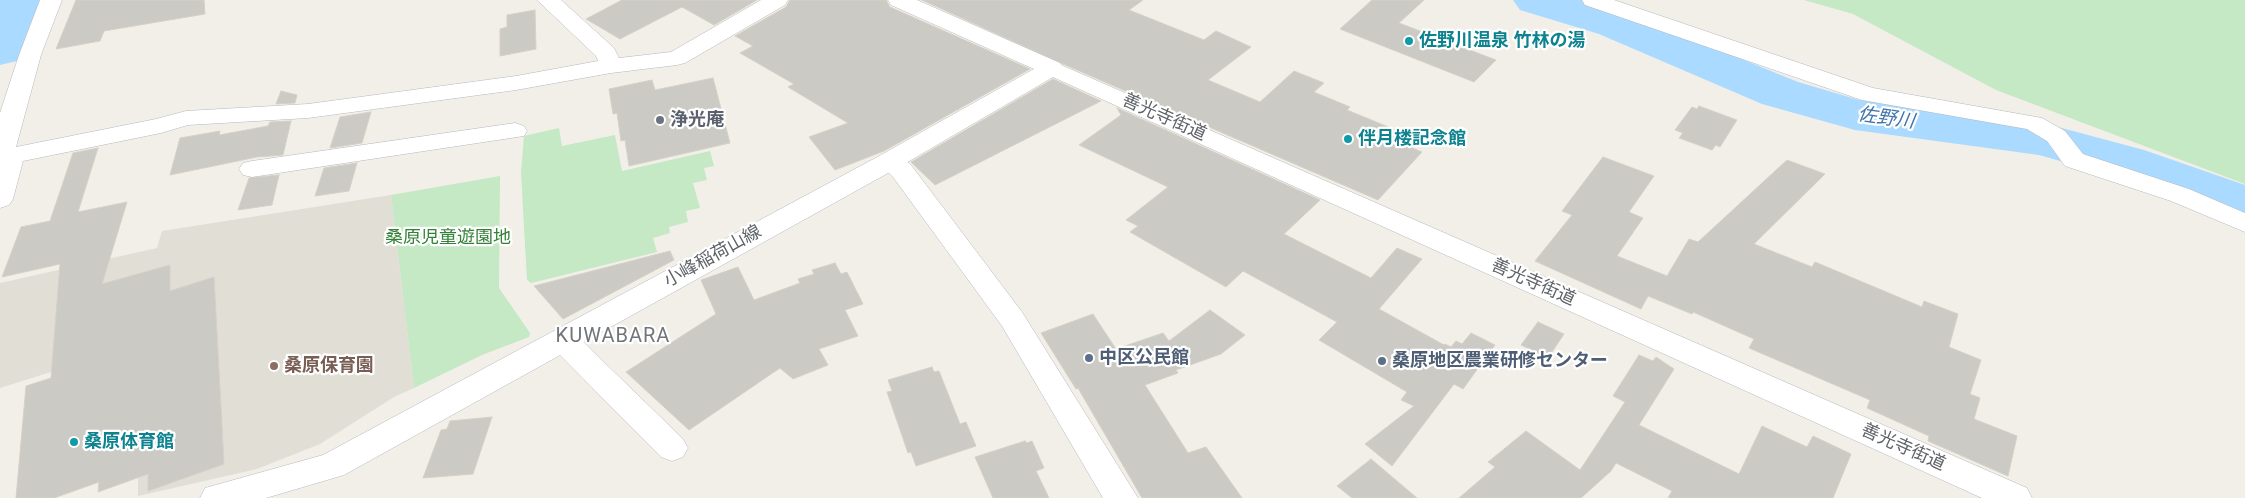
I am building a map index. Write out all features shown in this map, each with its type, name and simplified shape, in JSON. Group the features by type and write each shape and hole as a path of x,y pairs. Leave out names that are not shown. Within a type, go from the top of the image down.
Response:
{"street":[{"path":"0,199 6,157 1,149 30,55 51,0"},
{"path":"548,0 606,53 611,66"},
{"path":"6,157 161,126 186,118 308,111 516,83 611,66 677,58 777,0"},
{"path":"899,0 1052,68"},
{"path":"1593,0 1870,95 2033,123 2046,128 2056,136 2074,160 2180,195 2245,223"},
{"name":"小峰稲荷山線","path":"217,498 332,466 890,161 1052,68"},
{"name":"善光寺街道","path":"1052,68 2015,498"},
{"path":"252,169 515,131"},
{"path":"890,161 902,171 1012,319 1121,498"},
{"path":"563,340 672,448"}],"shaded area":[{"name":"桑原保育園","path":"391,195 414,388 394,397 320,444 257,469 138,496 137,345 0,388 0,283 157,248 162,231"}],"green space":[{"path":"1804,0 2245,0 2245,184 1996,90 1853,14"},
{"path":"559,128 562,146 615,135 622,171 710,151 714,166 704,168 707,180 693,183 700,208 686,211 688,222 669,227 670,233 653,238 657,252 531,283 527,280 521,173 524,136"},
{"name":"桑原児童遊園地","path":"500,176 499,288 530,333 529,337 482,355 414,388 391,195"}],"building":[{"path":"76,0 204,0 205,14 104,31 100,41 56,49"},
{"path":"622,0 757,0 714,25 682,7 620,39 586,19"},
{"path":"790,0 886,0 890,7 1030,69 884,151 835,170 809,137 848,123 788,87 794,84 740,53 753,46 735,36 786,7"},
{"path":"922,0 1143,0 1129,10 1204,40 1216,31 1251,47 1208,80 1260,102 1294,71 1324,83 1314,92 1350,107 1347,110 1403,133 1396,141 1422,152 1378,200 1063,64"},
{"name":"佐野川温泉 竹林の湯","path":"1372,0 1424,0 1399,23 1496,60 1474,82 1340,29"},
{"path":"535,10 536,49 500,56 500,29 507,27 507,15"},
{"name":"浄光庵","path":"713,78 730,143 629,166 625,140 621,141 617,113 613,114 609,89 652,80 655,90"},
{"path":"1053,79 1101,101 935,185 911,162"},
{"path":"281,91 297,95 295,103 276,104"},
{"path":"1699,106 1737,120 1720,147 1716,145 1712,150 1679,138 1683,133 1675,130 1692,107 1697,109"},
{"path":"1117,108 1320,200 1284,234 1371,278 1397,248 1422,259 1379,309 1444,345 1451,347 1456,341 1462,344 1471,333 1495,345 1463,389 1454,384 1392,466 1365,444 1414,406 1401,400 1407,392 1319,340 1337,322 1243,271 1226,287 1130,232 1138,226 1126,220 1168,187 1079,145 1121,115"},
{"path":"371,112 362,143 330,148 340,117"},
{"path":"291,121 283,155 257,157 170,175 180,138 220,131 219,135 268,126 270,122"},
{"path":"98,148 78,212 127,202 102,284 170,265 170,291 214,277 224,464 148,491 148,474 98,492 99,482 54,498 16,498 26,386 51,378 60,264 2,277 21,227 50,221 73,153"},
{"path":"1603,157 1654,176 1629,212 1643,218 1617,256 1667,276 1689,239 1698,242 1787,160 1825,174 1754,244 1812,267 1815,262 1922,307 1924,301 1958,314 1949,347 1981,360 1970,394 1980,398 1974,419 2017,436 2008,476 1928,441 1929,436 1867,408 1870,400 1749,348 1754,339 1693,312 1692,314 1648,296 1641,309 1535,261 1572,215 1562,211"},
{"path":"357,163 349,191 315,196 324,168"},
{"path":"279,175 272,205 238,210 249,178"},
{"path":"670,251 674,260 563,319 534,286"},
{"path":"835,263 841,274 847,272 863,304 845,310 858,336 819,349 828,365 793,379 780,368 689,430 626,372 716,314 701,280 738,267 754,300 800,283 798,279 814,274 812,270"},
{"path":"1210,310 1245,335 1221,354 1176,370 1178,373 1145,385 1188,453 1206,447 1242,498 1142,498 1078,388 1076,389 1041,333 1093,314 1116,349 1163,333 1169,341"},
{"path":"1538,322 1564,334 1548,358 1521,345"},
{"path":"1639,355 1653,361 1656,357 1674,369 1639,425 1739,474 1762,426 1807,447 1813,436 1851,454 1833,498 1668,498 1672,491 1616,463 1611,471 1581,498 1459,498 1495,467 1488,462 1526,431 1580,470 1625,402 1613,396"},
{"path":"932,367 934,372 939,371 960,424 966,422 976,446 916,466 911,452 908,453 887,392 892,391 888,380"},
{"path":"492,417 473,474 423,478 441,430 447,429 450,421"},
{"path":"1025,441 1027,443 1032,441 1044,468 1036,471 1049,498 993,498 975,457"},
{"path":"1371,459 1417,498 1352,498 1337,486"}],"waterway":[{"path":"0,51 23,0"},
{"name":"佐野川","path":"1536,0 1615,24 1780,93 1855,115 2043,139 2125,162 2245,205"}],"place":[{"name":"佐野川温泉 竹林の湯","path":"1409,41"},
{"name":"浄光庵","path":"660,120"},
{"name":"伴月楼記念館","path":"1348,139"},
{"name":"中区公民館","path":"1089,358"},
{"name":"桑原地区農業研修センター","path":"1382,361"},
{"name":"桑原保育園","path":"274,366"},
{"name":"桑原体育館","path":"74,442"}],"district":[{"name":"KUWABARA","path":"613,337"}]}
